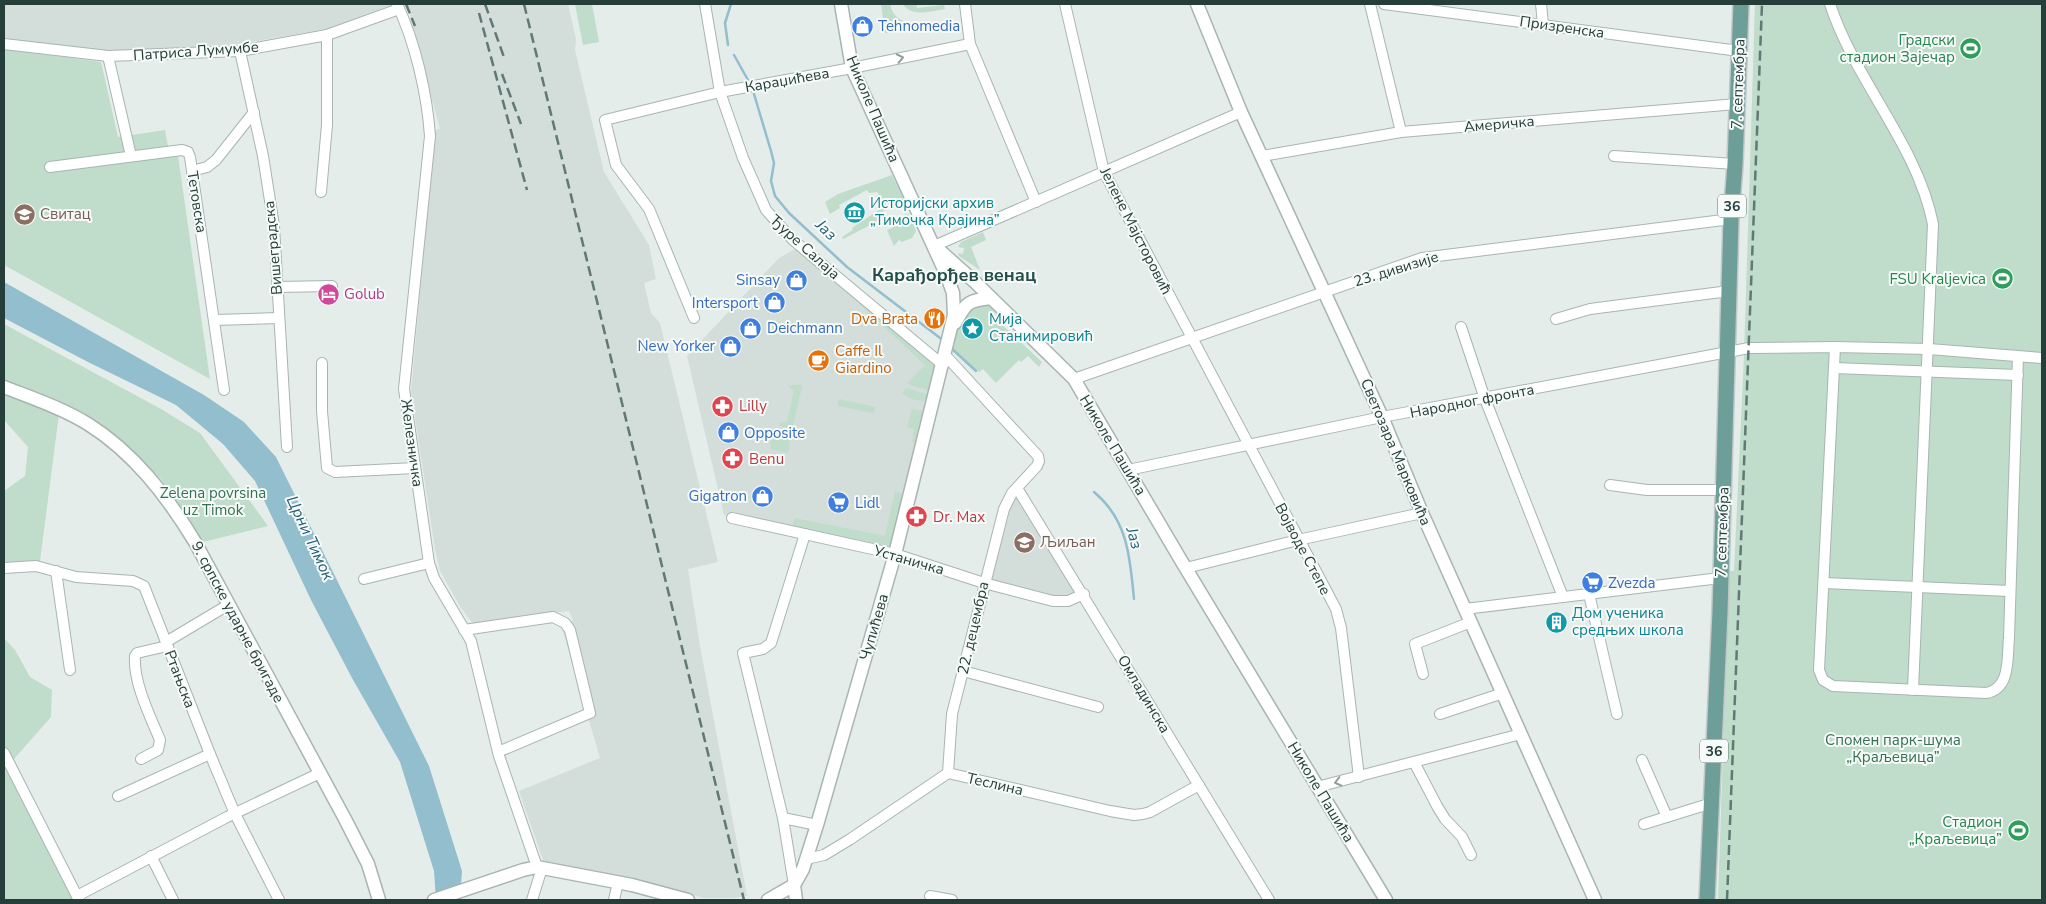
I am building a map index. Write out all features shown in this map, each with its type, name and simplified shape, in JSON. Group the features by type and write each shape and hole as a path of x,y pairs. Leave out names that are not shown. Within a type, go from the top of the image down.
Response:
{"main road":[{"name":"7. септембра","path":"1707,900 1720,578 1731,220 1736,164 1741,4"}],"street":[{"name":"Ђуре Салаја","path":"705,4 720,92 761,203 770,216 793,240 946,353 1038,456 1039,464 1017,488"},
{"name":"Николе Пашића","path":"841,4 852,68 934,246 976,283 1074,379 1386,900"},
{"name":"Јелене Мајсторовић","path":"1066,4 1104,172 1192,338"},
{"name":"Светозара Марковића","path":"1197,4 1241,112 1325,290 1382,417 1422,513 1594,900"},
{"path":"1370,4 1402,132"},
{"name":"Призренска","path":"1384,4 1739,51"},
{"path":"1541,4 1543,24"},
{"path":"1830,4 1840,34 1909,156 1931,210 1934,236 1913,690"},
{"name":"Патриса Лумумбе","path":"4,44 108,56 240,51 327,35 398,6"},
{"name":"Железничка","path":"398,6 410,35 426,103 430,136 404,389 429,562 434,578 471,641 498,752 539,868"},
{"path":"966,7 970,44 1036,202"},
{"path":"321,192 327,125 327,35"},
{"name":"Караџићева","path":"694,318 649,209 616,165 605,120 720,92 970,44"},
{"name":"Вишеградска","path":"240,51 254,112 274,226 287,447"},
{"path":"108,56 131,156"},
{"name":"Америчка","path":"1262,156 1402,132 1738,104"},
{"path":"192,171 207,167 216,160 254,112"},
{"path":"953,327 953,293 934,246 1241,112"},
{"name":"Тетовска","path":"50,167 185,150 190,154 224,390"},
{"path":"1614,156 1736,164"},
{"name":"23. дивизије","path":"1074,379 1325,290 1434,255 1731,220"},
{"path":"953,293 960,285 976,283 974,295 961,312 953,327"},
{"path":"277,287 332,286"},
{"path":"1556,319 1590,309 1729,291"},
{"path":"970,301 991,298"},
{"path":"214,320 279,318"},
{"name":"Чупићева","path":"794,885 806,859 817,825 895,554 953,327"},
{"path":"1460,327 1485,399 1562,597"},
{"name":"Војводе Степе","path":"1192,338 1339,619 1359,777"},
{"path":"1835,347 1819,670 1823,680 1833,686 1913,690 1993,692 1998,688 2006,675 2009,638 2018,356"},
{"name":"Народног фронта","path":"1128,470 1382,417 1749,348 1929,349 2042,358"},
{"path":"322,363 325,464 329,470 335,472 415,468"},
{"path":"1834,368 2018,375"},
{"name":"9. српске ударне бригаде","path":"4,387 87,424 108,438 133,460 182,519 368,864 379,900"},
{"path":"1610,485 1647,490 1723,490"},
{"name":"22. децембра","path":"948,773 952,714 1004,509 1009,498 1017,488"},
{"name":"Омладинска","path":"1017,488 1084,594 1269,900"},
{"path":"1186,568 1298,540 1422,513"},
{"name":"Устаничка","path":"732,518 895,554 984,583 1059,601 1068,601 1084,594"},
{"path":"796,900 783,818 743,653 763,649 771,643 805,534"},
{"path":"364,579 429,562"},
{"name":"Ртањска","path":"4,568 36,566 89,578 133,581 144,586 235,814 279,900"},
{"path":"56,571 70,670"},
{"path":"1465,609 1720,578"},
{"path":"1824,584 2010,591"},
{"path":"1589,594 1617,714"},
{"path":"141,759 158,750 160,740 148,712 136,670 135,656 166,644 228,605"},
{"path":"464,630 553,617 565,623 570,630 590,713 498,752"},
{"path":"1423,674 1415,644 1471,622"},
{"path":"963,671 1098,706"},
{"path":"1440,714 1503,693"},
{"path":"1318,788 1521,734"},
{"path":"4,753 78,898 151,856 320,773"},
{"path":"118,796 210,754"},
{"path":"1642,760 1667,817"},
{"path":"1414,762 1437,806 1445,819 1462,837 1471,855"},
{"name":"Теслина","path":"806,859 824,855 849,840 948,773 1134,815 1150,812 1198,785"},
{"path":"1644,824 1712,803"},
{"path":"783,818 817,825"},
{"path":"151,856 173,900"},
{"path":"532,900 539,868"},
{"path":"434,900 523,870 539,868 618,882 688,900"},
{"path":"614,900 618,882"},
{"path":"768,900 794,885"},
{"path":"930,896 952,900"}],"shaded area":[{"path":"4,4 391,5 326,29 240,44 110,52 4,39"},
{"path":"407,4 568,4 576,39 575,50 604,172 649,245 656,279 644,283 651,313 660,323 718,562 688,569 700,646 747,896 705,898 544,863 519,791 600,758 562,628 573,620 569,611 473,624 461,608 440,571 411,391 435,130 440,129"},
{"path":"797,248 938,366 890,553 724,515 687,356 779,258"},
{"name":"Љиљан","path":"1018,498 1078,592 1067,597 1053,597 991,581 1012,503"}],"green space":[{"path":"575,4 592,4 599,42 583,45"},
{"path":"881,4 890,4 895,15 902,20 912,23 924,22 925,28 885,33"},
{"path":"903,4 916,4 917,8 944,5 945,9 916,12 911,11"},
{"name":"Спомен парк-шума „Краљевица”","path":"1755,4 2042,4 2042,900 1718,900 1729,571 1734,571 1744,356"},
{"path":"4,49 101,62 118,137 165,130 170,157 178,156 210,379 4,265"},
{"path":"892,175 905,201 903,208 899,203 880,213 882,219 843,239 842,237 853,230 852,228 879,210 877,206 880,203 881,197 877,192 869,193 867,190 839,205 840,208 830,214 825,202 838,194"},
{"path":"907,214 911,217 916,231 912,238 902,242 899,240 894,246 887,230 907,221 904,215"},
{"path":"983,232 986,240 971,247 980,270 959,256 958,253 963,254 964,248 958,247 961,242"},
{"path":"849,290 937,367 930,391 907,384 925,365 847,292"},
{"path":"976,306 992,308 999,322 1042,362 1039,367 1028,356 1021,362 1019,360 996,383 983,369 979,372 953,351 955,337 962,319 965,314"},
{"name":"Zelena povrsina uz Timok","path":"4,324 161,409 200,433 268,526 203,542 161,479 101,424 4,379"},
{"path":"801,385 802,387 793,425 790,428 780,426 779,424 787,422 794,390 789,387"},
{"path":"906,388 929,395 928,399 915,400 908,397 902,393"},
{"path":"6,393 59,414 40,561 4,562 4,491 25,476 28,447 4,420 4,395"},
{"path":"839,399 875,407 874,413 838,406"},
{"path":"912,409 924,411 917,441 912,443 914,429 907,427"},
{"path":"774,438 789,440 788,453 771,449 770,442"},
{"path":"895,492 901,493 902,496 891,542 888,546 793,526 794,518 885,536"},
{"path":"6,640 15,650 30,677 52,690 51,717 14,759 81,900 4,900 4,641"}],"water":[{"name":"Црни Тимок","path":"4,282 204,395 244,422 276,457 429,766 462,871 460,900 436,900 434,871 400,762 352,678 311,600 255,481 223,444 176,405 4,318"}],"waterway":[{"name":"Јаз","path":"728,45 725,23 731,4"},
{"name":"Јаз","path":"734,55 748,80"},
{"name":"Јаз","path":"754,94 774,163 771,181 775,196 789,213 847,267 944,341"},
{"name":"Јаз","path":"950,347 976,371"},
{"name":"Јаз","path":"1094,492 1105,503 1121,527 1129,555 1134,599"}],"railway":[{"path":"406,4 415,26"},
{"path":"485,4 505,60"},
{"path":"524,4 744,900"},
{"path":"1727,900 1762,4"},
{"path":"479,13 527,190"},
{"path":"502,74 521,124"}],"place":[{"name":"Tehnomedia","path":"862,26"},
{"name":"Градски стадион Зајечар","path":"1971,49"},
{"name":"Историјски архив „Тимочка Крајина”","path":"854,212"},
{"name":"Свитац","path":"24,214"},
{"name":"FSU Kraljevica","path":"2002,279"},
{"name":"Sinsay","path":"796,280"},
{"name":"Golub","path":"328,294"},
{"name":"Intersport","path":"774,303"},
{"name":"Dva Brata","path":"934,319"},
{"name":"Deichmann","path":"751,328"},
{"name":"Мија Станимировић","path":"973,328"},
{"name":"New Yorker","path":"731,346"},
{"name":"Caffe Il Giardino","path":"819,360"},
{"name":"Lilly","path":"723,406"},
{"name":"Opposite","path":"728,433"},
{"name":"Benu","path":"733,459"},
{"name":"Gigatron","path":"763,496"},
{"name":"Lidl","path":"839,503"},
{"name":"Dr. Max","path":"917,517"},
{"name":"Љиљан","path":"1024,542"},
{"name":"Zvezda","path":"1592,583"},
{"name":"Дом ученика средњих школа","path":"1556,622"},
{"name":"Стадион „Краљевица”","path":"2018,831"}],"district":[{"name":"Карађорђев венац","path":"954,275"}]}
